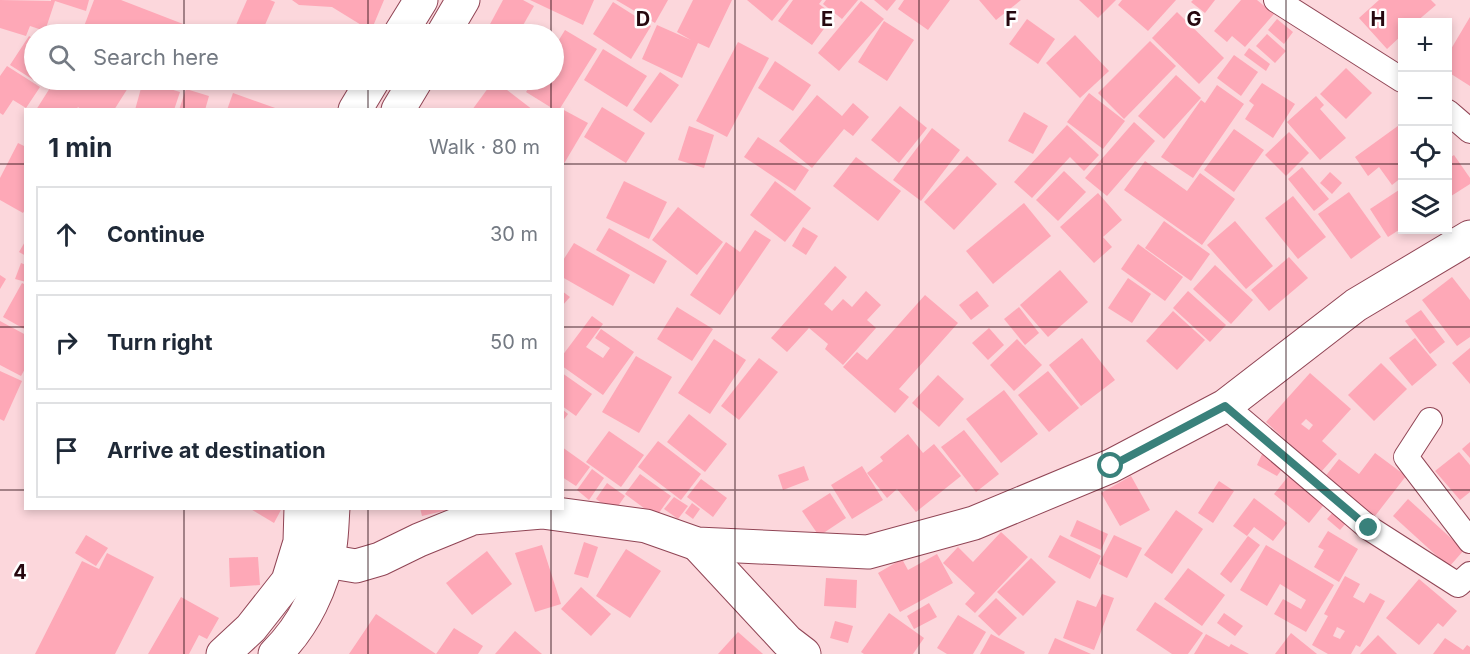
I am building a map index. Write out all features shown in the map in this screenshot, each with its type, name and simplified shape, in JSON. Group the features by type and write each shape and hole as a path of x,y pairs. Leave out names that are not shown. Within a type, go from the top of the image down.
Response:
{"main road":[{"path":"406,24 421,0"},
{"path":"449,24 463,0"},
{"path":"356,108 367,90"},
{"path":"399,108 410,90"},
{"path":"312,556 356,566 380,559 473,518 542,512 646,525 697,544 868,552 974,523 1111,466 1225,406 1356,305 1470,237"},
{"path":"275,654 285,645 304,619 320,584 312,556 300,542 301,510"},
{"path":"223,654 251,628 288,581 312,556 330,546 333,510"},
{"path":"697,544 787,641 804,654"}],"street":[{"path":"1276,0 1398,77"},
{"path":"1452,115 1470,131"},
{"path":"1225,406 1369,528 1458,585 1470,574"},
{"path":"1430,420 1406,457 1470,541"}],"building":[{"path":"0,0 89,0 86,11 55,1 47,24 24,24 24,35 0,28"},
{"path":"94,0 121,0 183,24 85,24"},
{"path":"247,0 275,2 265,24 236,24"},
{"path":"292,0 384,0 374,24 360,24 332,7 299,5"},
{"path":"503,0 523,0 534,6 524,24 490,24"},
{"path":"530,0 594,0 583,25"},
{"path":"616,0 668,0 655,23"},
{"path":"693,0 732,0 709,48 698,43 682,78 642,59 657,25 691,40 677,32"},
{"path":"747,0 789,0 772,21"},
{"path":"793,0 822,0 819,4 834,15 812,45 778,21"},
{"path":"826,0 858,0 842,19 823,4"},
{"path":"874,0 896,0 887,11"},
{"path":"904,0 950,0 928,30 898,9"},
{"path":"979,0 1021,0 996,20"},
{"path":"1079,0 1116,0 1098,18"},
{"path":"1122,0 1176,0 1148,31 1118,5"},
{"path":"1193,0 1215,0 1205,13 1191,2"},
{"path":"1241,0 1257,0 1274,14 1245,47 1232,36 1227,42 1214,31"},
{"path":"1379,0 1431,0 1436,5 1421,18 1398,18 1398,39 1387,49 1359,18"},
{"path":"861,1 884,19 839,71 818,53"},
{"path":"613,2 651,26 631,59 593,34"},
{"path":"1177,12 1224,58 1199,84 1152,38"},
{"path":"1470,17 1470,86 1452,75 1452,47"},
{"path":"1027,19 1055,39 1038,64 1009,44"},
{"path":"1277,19 1293,32 1284,44 1268,30"},
{"path":"884,21 914,40 887,81 858,62"},
{"path":"565,30 597,49 560,108 552,108 526,92 527,90 564,90"},
{"path":"1267,34 1286,51 1275,63 1256,46"},
{"path":"1075,35 1109,71 1080,98 1046,63"},
{"path":"1150,41 1176,66 1124,119 1098,93"},
{"path":"738,42 769,58 727,137 696,121"},
{"path":"24,44 24,74 10,65"},
{"path":"1249,48 1270,64 1266,71 1244,55"},
{"path":"603,49 647,76 627,107 584,80"},
{"path":"1234,55 1258,72 1241,96 1217,78"},
{"path":"775,61 811,85 793,111 758,88"},
{"path":"7,66 24,77 24,90 38,90 26,108 13,100 3,115 0,113 0,76"},
{"path":"1346,68 1372,93 1346,119 1320,94"},
{"path":"660,72 679,85 651,123 633,110"},
{"path":"1176,75 1201,98 1164,139 1138,116"},
{"path":"1262,83 1295,104 1273,138 1245,119 1254,105 1249,101"},
{"path":"1217,85 1244,104 1193,178 1161,157 1201,100 1205,103"},
{"path":"49,90 127,90 115,108 37,108"},
{"path":"141,90 180,92 175,108 136,108"},
{"path":"186,90 209,96 206,108 180,108"},
{"path":"487,90 507,90 530,108 473,108"},
{"path":"233,93 275,108 228,108"},
{"path":"1089,93 1125,121 1103,149 1067,122"},
{"path":"817,95 842,116 853,103 869,117 853,136 844,129 812,168 779,141"},
{"path":"1316,96 1324,105 1320,109 1346,138 1320,160 1287,122"},
{"path":"900,106 927,128 899,163 871,140"},
{"path":"602,107 645,133 626,163 584,137"},
{"path":"564,110 588,123 564,164"},
{"path":"1024,112 1048,126 1033,154 1008,141"},
{"path":"1134,122 1155,141 1107,196 1085,178"},
{"path":"1067,125 1099,155 1084,171 1070,157 1032,198 1014,182"},
{"path":"689,126 714,135 704,168 678,160"},
{"path":"1398,126 1398,180 1392,185 1379,167 1368,176 1355,157"},
{"path":"932,128 960,150 921,201 893,180"},
{"path":"1234,129 1264,150 1234,192 1204,170"},
{"path":"1289,132 1309,153 1286,176 1265,155"},
{"path":"758,137 809,170 795,191 744,157"},
{"path":"18,143 24,146 23,213 0,200 0,178"},
{"path":"1454,155 1470,178 1470,184 1452,195 1452,180 1452,156"},
{"path":"967,156 997,184 954,230 924,202"},
{"path":"856,157 901,191 878,221 833,186"},
{"path":"1145,161 1187,191 1200,173 1235,199 1202,245 1124,190"},
{"path":"1302,167 1329,199 1314,211 1288,179"},
{"path":"1064,171 1086,192 1058,221 1036,200"},
{"path":"1330,172 1342,183 1332,194 1320,183"},
{"path":"624,181 667,202 649,239 606,218"},
{"path":"775,181 811,208 785,242 750,215"},
{"path":"1398,191 1398,231 1388,237 1370,209"},
{"path":"1349,192 1381,237 1351,259 1318,214"},
{"path":"1098,193 1122,220 1103,237 1112,247 1094,263 1060,227"},
{"path":"1293,196 1326,237 1298,259 1265,218"},
{"path":"1024,203 1051,236 993,284 966,251"},
{"path":"678,207 723,242 697,275 652,240"},
{"path":"1164,221 1210,254 1191,281 1145,248"},
{"path":"1235,221 1273,266 1246,289 1207,245"},
{"path":"803,227 818,236 806,255 792,246"},
{"path":"609,228 667,261 654,284 596,250"},
{"path":"755,230 771,240 720,315 690,295 726,242 740,252"},
{"path":"24,243 24,255 19,252"},
{"path":"574,243 630,275 613,306 564,278 564,259"},
{"path":"1138,244 1183,277 1165,301 1121,269"},
{"path":"1289,257 1308,278 1269,311 1251,290"},
{"path":"21,263 24,264 24,281 15,279"},
{"path":"1215,265 1253,300 1231,324 1193,289"},
{"path":"835,266 847,277 824,304 832,311 843,299 852,307 866,291 881,305 867,320 876,328 843,365 825,349 828,344 809,328 787,352 771,338"},
{"path":"1060,270 1088,302 1048,337 1020,305"},
{"path":"0,275 6,279 0,289"},
{"path":"1452,277 1470,300 1470,337 1457,346 1422,300"},
{"path":"1128,278 1151,294 1132,323 1108,308"},
{"path":"22,283 24,284 24,329 3,317"},
{"path":"977,291 989,306 971,320 959,305"},
{"path":"1188,291 1226,325 1210,342 1173,308"},
{"path":"564,292 570,297 564,304"},
{"path":"925,295 958,323 899,389 909,397 895,413 843,367 857,352 867,360"},
{"path":"677,307 713,329 692,361 657,339"},
{"path":"1019,307 1039,333 1025,345 1004,319"},
{"path":"1421,310 1445,342 1430,354 1405,321"},
{"path":"1173,311 1205,340 1177,370 1146,341"},
{"path":"592,316 603,324 586,347 603,358 610,348 595,338 601,329 634,352 603,395 564,367 564,353"},
{"path":"0,321 24,334 24,371 21,376 0,365"},
{"path":"989,328 1004,345 988,360 972,343"},
{"path":"1082,338 1115,380 1081,406 1049,365"},
{"path":"1415,338 1437,365 1412,386 1389,358"},
{"path":"714,339 746,360 710,414 678,393"},
{"path":"1017,339 1042,365 1014,391 990,365"},
{"path":"1470,348 1470,384 1452,363"},
{"path":"636,356 672,377 639,433 602,412"},
{"path":"759,358 778,372 739,420 721,406"},
{"path":"1381,363 1407,389 1374,421 1348,395"},
{"path":"0,371 22,381 4,421 0,419"},
{"path":"1048,371 1079,408 1049,432 1018,395"},
{"path":"1310,373 1351,409 1322,441 1337,454 1321,472 1266,422","holes":["1306,419 1313,425 1309,430 1301,424"]},
{"path":"564,374 592,394 576,416 564,407"},
{"path":"938,375 964,399 939,427 912,403"},
{"path":"1004,390 1038,434 1001,463 966,419"},
{"path":"689,414 727,444 705,472 667,442"},
{"path":"964,430 999,474 976,492 941,447"},
{"path":"609,431 644,455 621,487 586,462"},
{"path":"908,434 923,453 934,444 961,476 916,512 897,489 887,498 867,473 883,461 880,457"},
{"path":"658,441 701,474 681,500 638,467"},
{"path":"1470,442 1470,458 1462,449"},
{"path":"564,448 590,467 576,486 564,478"},
{"path":"1263,452 1285,465 1277,476 1257,465"},
{"path":"1459,452 1470,465 1470,492 1460,500 1435,471"},
{"path":"1375,453 1406,476 1375,516 1324,478 1339,459 1359,474"},
{"path":"804,466 809,480 783,490 778,475"},
{"path":"862,466 883,500 852,519 831,485"},
{"path":"592,469 604,478 589,500 577,490"},
{"path":"1291,473 1327,501 1309,523 1274,494"},
{"path":"640,474 671,496 656,517 625,494"},
{"path":"1131,476 1150,510 1120,526 1101,493"},
{"path":"701,479 727,498 713,517 687,497"},
{"path":"1219,481 1234,491 1213,523 1198,513"},
{"path":"607,483 625,496 614,512 596,499"},
{"path":"830,493 846,518 819,536 802,511"},
{"path":"674,497 688,506 678,519 664,509"},
{"path":"1254,498 1287,523 1273,541 1254,527 1247,536 1233,526"},
{"path":"1408,499 1464,550 1449,567 1393,516"},
{"path":"692,503 700,509 693,519 685,513"},
{"path":"252,510 281,510 274,523"},
{"path":"420,510 448,510 422,516"},
{"path":"1176,510 1203,529 1172,574 1144,555"},
{"path":"1334,511 1347,522 1340,530 1327,519"},
{"path":"1077,520 1108,534 1101,550 1070,536"},
{"path":"1328,531 1358,549 1339,582 1314,567 1324,550 1318,547"},
{"path":"1001,532 1028,557 975,613 965,604 975,593 943,563 958,547 973,562"},
{"path":"86,535 108,548 96,566 75,553"},
{"path":"1060,535 1101,556 1090,579 1048,557"},
{"path":"1114,535 1142,548 1127,578 1099,564"},
{"path":"1248,536 1260,545 1231,583 1220,574"},
{"path":"584,542 598,547 588,578 574,574"},
{"path":"542,545 561,604 535,612 515,553"},
{"path":"1266,545 1334,585 1306,632 1274,614 1283,599 1301,609 1306,600 1280,584 1267,606 1240,590"},
{"path":"626,549 661,571 630,618 596,596"},
{"path":"487,551 512,584 472,615 446,583"},
{"path":"107,553 154,577 115,654 35,654 82,561 99,569"},
{"path":"937,554 953,583 900,612 878,573 902,559 908,570"},
{"path":"258,557 260,585 230,587 229,558"},
{"path":"1031,558 1056,582 1023,616 997,592"},
{"path":"1188,568 1225,595 1202,626 1164,599"},
{"path":"1345,576 1360,584 1353,597 1364,603 1370,593 1385,601 1360,647 1356,645 1351,654 1328,654 1312,645 1328,616 1324,614","holes":["1337,627 1345,631 1340,639 1333,636"]},
{"path":"826,578 857,580 856,608 824,606"},
{"path":"1419,579 1457,611 1443,627 1438,623 1419,645 1386,618"},
{"path":"581,587 611,614 591,636 561,609"},
{"path":"1102,594 1114,598 1094,650 1063,638 1077,600 1096,607"},
{"path":"181,597 219,618 207,639 199,635 189,654 148,654"},
{"path":"996,598 1017,618 999,636 978,616"},
{"path":"1155,602 1203,633 1188,654 1172,654 1136,630"},
{"path":"929,603 937,617 914,629 907,616"},
{"path":"889,613 924,638 913,654 864,654 861,652"},
{"path":"1224,613 1243,626 1235,636 1217,623"},
{"path":"376,614 436,654 349,654"},
{"path":"958,615 986,632 973,654 947,654 937,648"},
{"path":"835,621 853,626 848,643 830,638"},
{"path":"454,628 483,646 478,654 436,654"},
{"path":"515,631 542,654 495,654"},
{"path":"738,632 763,654 718,654"},
{"path":"1291,633 1317,654 1275,654"},
{"path":"991,634 1025,652 1024,654 980,654"},
{"path":"1206,634 1229,647 1231,644 1249,654 1194,654"},
{"path":"1378,635 1397,654 1360,654"},
{"path":"1055,638 1091,654 1048,654"},
{"path":"1445,638 1463,650 1467,645 1470,647 1470,654 1433,654"}],"route":[{"path":"1111,466 1225,406 1369,528"}]}
